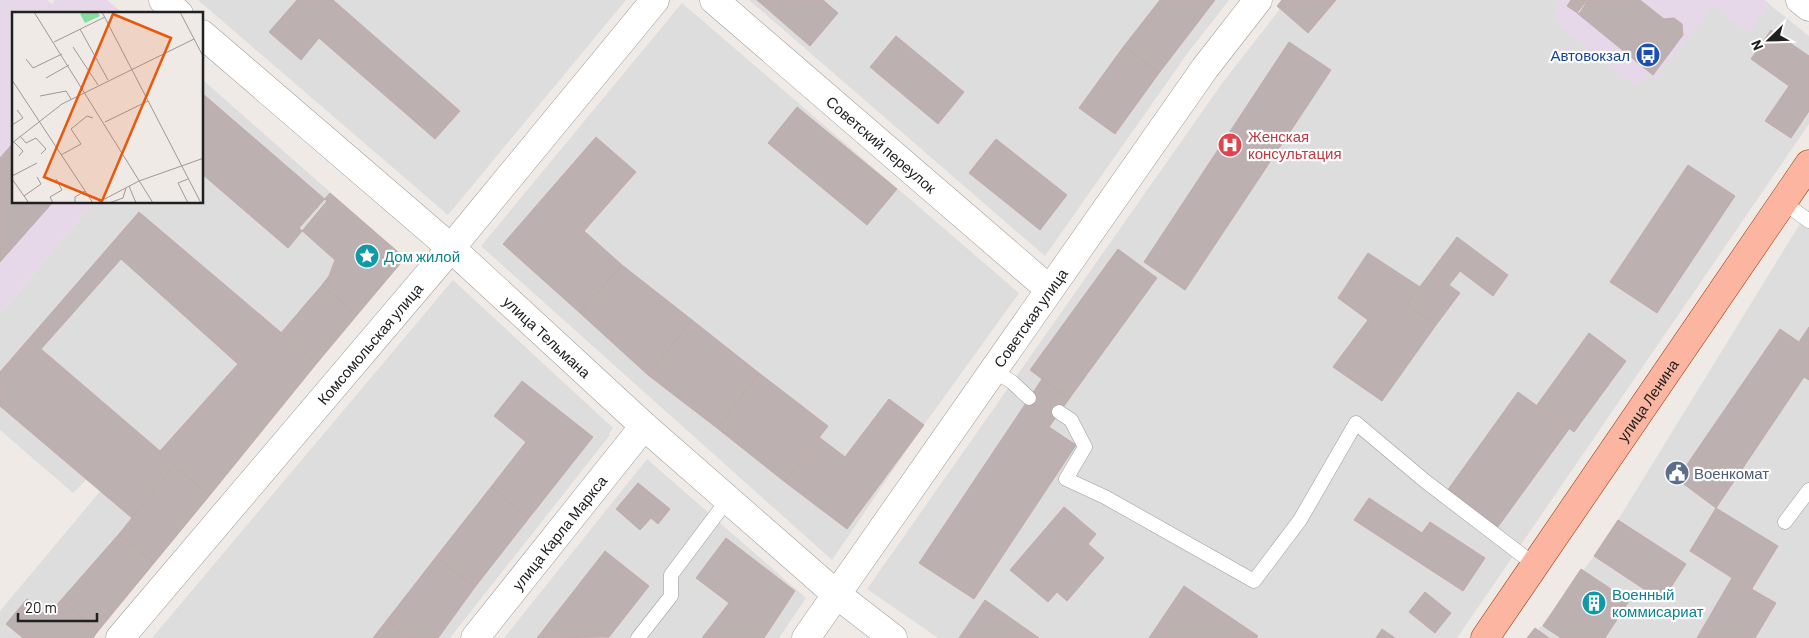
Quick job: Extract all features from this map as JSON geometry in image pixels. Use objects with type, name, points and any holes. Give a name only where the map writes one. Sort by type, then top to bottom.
[{"type":"main road","name":"улица Ленина","points":[[1485,638],[1809,164]]},
{"type":"street","points":[[163,0],[177,12]]},
{"type":"street","name":"Комсомольская улица","points":[[120,638],[450,248],[655,0]]},
{"type":"street","name":"Советский переулок","points":[[714,0],[1050,289]]},
{"type":"street","name":"Советская улица","points":[[806,638],[1205,68],[1258,0]]},
{"type":"street","points":[[1800,0],[1809,7]]},
{"type":"street","name":"улица Тельмана","points":[[204,36],[450,248],[644,426],[836,594],[893,638]]},
{"type":"street","name":"улица Карла Маркса","points":[[474,638],[644,426]]},
{"type":"lane","points":[[1783,202],[1809,221]]},
{"type":"lane","points":[[993,370],[1012,382],[1029,398]]},
{"type":"lane","points":[[1059,412],[1071,420],[1084,447],[1066,478],[1105,497],[1254,582],[1300,520],[1356,423],[1425,481],[1535,565]]},
{"type":"lane","points":[[1785,522],[1809,490]]},
{"type":"lane","points":[[638,638],[671,596],[671,575],[728,499]]},
{"type":"shaded area","points":[[0,0],[47,0],[52,4],[55,0],[107,0],[122,12],[12,12],[12,204],[92,204],[0,314]]},
{"type":"shaded area","points":[[198,0],[626,0],[448,215]]},
{"type":"shaded area","points":[[749,0],[1229,0],[1187,54],[1045,256]]},
{"type":"shaded area","points":[[1287,0],[1764,0],[1809,36],[1809,124],[1457,638],[938,638],[867,589],[1223,82]]},
{"type":"shaded area","points":[[1560,0],[1764,0],[1769,3],[1749,32],[1713,6],[1656,78],[1650,73],[1643,82],[1632,84],[1560,25],[1556,15]]},
{"type":"shaded area","points":[[682,3],[1019,293],[924,425],[832,560],[481,246]]},
{"type":"shaded area","points":[[204,81],[405,258],[93,638],[0,638],[0,611],[102,489],[88,478],[73,493],[0,430],[0,314],[92,204],[204,204]]},
{"type":"shaded area","points":[[1809,209],[1809,638],[1532,638],[1594,556],[1618,520]]},
{"type":"shaded area","points":[[453,280],[613,428],[610,435],[450,638],[152,638]]},
{"type":"shaded area","points":[[647,459],[806,598],[779,638],[504,638]]},
{"type":"building","points":[[297,0],[333,0],[460,111],[435,139],[319,38],[301,60],[269,32]]},
{"type":"building","points":[[757,0],[823,0],[838,13],[810,46]]},
{"type":"building","points":[[1160,0],[1215,0],[1159,73],[1124,46]]},
{"type":"building","points":[[1282,0],[1336,0],[1308,33],[1277,6]]},
{"type":"building","points":[[1571,0],[1588,0],[1579,14],[1567,6]]},
{"type":"building","name":"Автовокзал","points":[[1587,0],[1640,0],[1664,19],[1674,18],[1682,24],[1683,35],[1653,75],[1577,13]]},
{"type":"building","points":[[1771,30],[1809,56],[1809,111],[1791,138],[1765,121],[1789,86],[1751,59]]},
{"type":"building","points":[[896,36],[964,92],[938,124],[870,67]]},
{"type":"building","points":[[1289,42],[1331,70],[1185,290],[1144,262]]},
{"type":"building","points":[[1124,46],[1159,73],[1115,134],[1079,108]]},
{"type":"building","points":[[204,95],[327,201],[288,248],[204,176]]},
{"type":"building","points":[[797,107],[897,189],[867,225],[768,143]]},
{"type":"building","points":[[596,137],[636,172],[584,231],[622,265],[580,313],[503,244]]},
{"type":"building","points":[[996,139],[1067,195],[1040,230],[969,173]]},
{"type":"building","points":[[12,144],[12,204],[51,204],[0,262],[0,158]]},
{"type":"building","points":[[1688,165],[1735,196],[1657,313],[1610,282]]},
{"type":"building","points":[[330,193],[405,258],[357,315],[322,285],[329,276],[335,260],[299,228]]},
{"type":"building","points":[[139,212],[317,363],[210,495],[174,466],[132,518],[0,406],[0,372]],"holes":[[[121,259],[238,364],[160,451],[41,349]]]},
{"type":"building","points":[[1457,237],[1508,275],[1493,296],[1460,271],[1449,285],[1460,293],[1436,325],[1407,304]]},
{"type":"building","points":[[1118,249],[1157,278],[1069,399],[1030,370]]},
{"type":"building","points":[[1368,253],[1420,287],[1407,304],[1436,325],[1382,401],[1333,367],[1368,320],[1338,298]]},
{"type":"building","points":[[622,265],[692,320],[648,375],[580,313]]},
{"type":"building","points":[[322,285],[357,315],[317,363],[281,333]]},
{"type":"building","points":[[692,320],[759,373],[717,428],[648,375]]},
{"type":"building","points":[[1809,327],[1809,380],[1804,377],[1716,508],[1677,479],[1780,329],[1799,342]]},
{"type":"building","points":[[1589,333],[1626,361],[1574,432],[1537,405]]},
{"type":"building","points":[[759,373],[828,426],[785,482],[717,428]]},
{"type":"building","points":[[1042,379],[1069,399],[1049,427],[1076,445],[974,599],[919,563]]},
{"type":"building","points":[[522,381],[593,437],[529,518],[491,487],[526,442],[494,416]]},
{"type":"building","points":[[1518,392],[1569,429],[1497,528],[1447,491]]},
{"type":"building","points":[[889,399],[924,425],[847,529],[785,482],[819,437],[845,457]]},
{"type":"building","points":[[174,466],[210,495],[154,563],[119,534]]},
{"type":"building","points":[[638,483],[670,509],[658,524],[651,518],[640,530],[616,509]]},
{"type":"building","points":[[491,487],[529,518],[475,587],[436,557]]},
{"type":"building","points":[[1369,498],[1422,533],[1430,522],[1485,558],[1463,591],[1354,520]]},
{"type":"building","points":[[1064,507],[1096,534],[1088,544],[1104,558],[1067,601],[1057,592],[1048,602],[1010,570]]},
{"type":"building","points":[[1716,508],[1778,546],[1751,590],[1690,551]]},
{"type":"building","points":[[1618,520],[1686,564],[1662,601],[1594,556]]},
{"type":"building","points":[[119,534],[154,563],[98,631],[61,600]]},
{"type":"building","points":[[726,538],[795,591],[764,638],[702,638],[729,603],[696,578]]},
{"type":"building","points":[[605,551],[649,586],[609,637],[537,638]]},
{"type":"building","points":[[436,557],[475,587],[438,638],[410,638],[387,620]]},
{"type":"building","name":"Военный коммисариат","points":[[1581,569],[1629,601],[1605,638],[1561,638],[1543,626]]},
{"type":"building","points":[[1732,578],[1776,603],[1755,638],[1697,638]]},
{"type":"building","points":[[1184,586],[1258,636],[1256,638],[1149,638]]},
{"type":"building","points":[[1425,592],[1451,613],[1435,633],[1409,612]]},
{"type":"building","points":[[27,599],[47,616],[61,600],[98,631],[93,638],[23,638],[6,624]]},
{"type":"building","points":[[985,600],[1039,638],[959,638]]},
{"type":"building","points":[[387,620],[410,638],[373,638]]},
{"type":"building","points":[[1535,628],[1549,638],[1527,638]]},
{"type":"building","points":[[1382,629],[1395,638],[1376,638]]},
{"type":"place","name":"Автовокзал","points":[[1648,55]]},
{"type":"place","name":"Женская консультация","points":[[1230,145]]},
{"type":"place","name":"Дом жилой","points":[[367,256]]},
{"type":"place","name":"Военкомат","points":[[1677,473]]},
{"type":"place","name":"Военный коммисариат","points":[[1594,603]]}]
